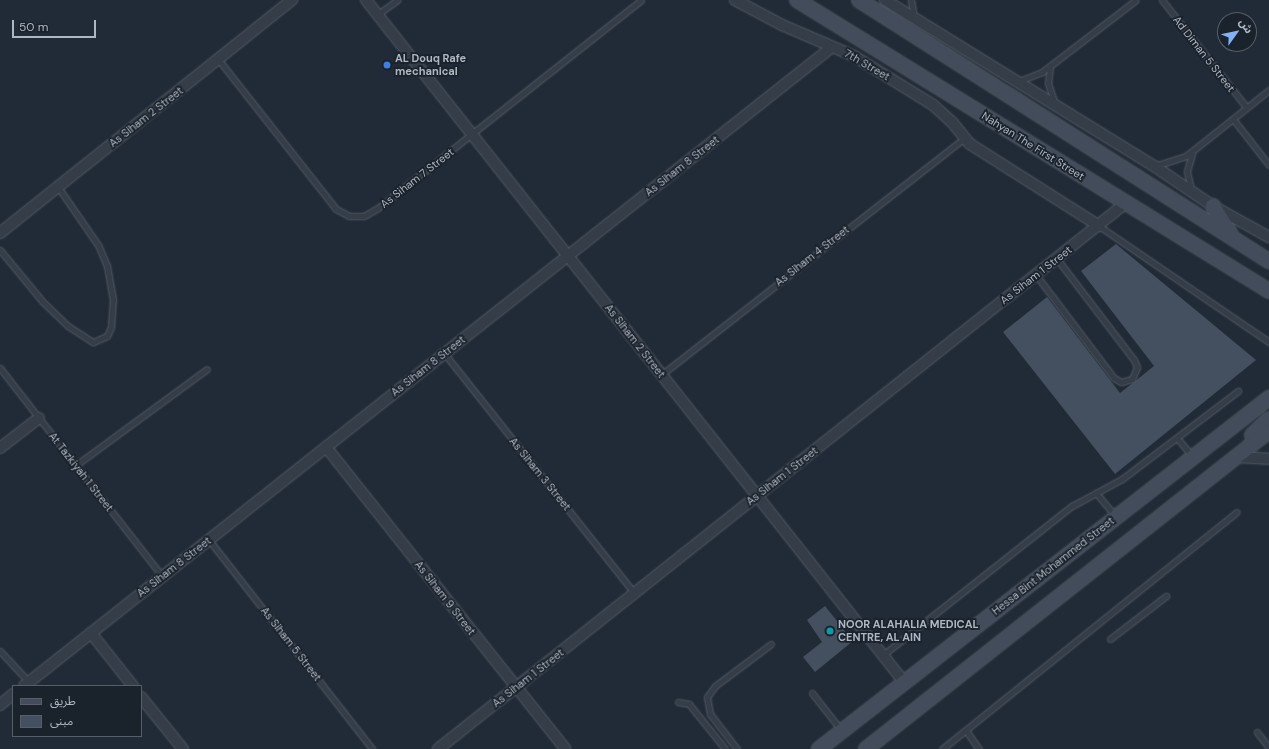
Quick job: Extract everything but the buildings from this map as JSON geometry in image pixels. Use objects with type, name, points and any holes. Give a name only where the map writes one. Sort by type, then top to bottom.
[{"type":"main road","name":"Nahyan The First Street","points":[[797,0],[1269,291]]},
{"type":"main road","points":[[859,0],[1269,261]]},
{"type":"main road","points":[[1213,206],[1233,238]]},
{"type":"main road","points":[[1251,412],[1269,390]]},
{"type":"main road","name":"Hessa Bint Mohammed Street","points":[[819,749],[1269,398]]},
{"type":"main road","points":[[1234,457],[1269,419]]},
{"type":"main road","points":[[866,749],[1234,457],[1269,431]]},
{"type":"street","name":"As Siham 2 Street","points":[[0,233],[292,0]]},
{"type":"street","name":"As Siham 2 Street","points":[[366,0],[904,682]]},
{"type":"street","name":"7th Street","points":[[735,0],[782,25],[854,56],[933,105],[952,122],[964,138],[976,148],[1099,226]]},
{"type":"street","points":[[885,0],[1154,166],[1213,206],[1269,237]]},
{"type":"street","name":"As Siham 8 Street","points":[[26,684],[832,47]]},
{"type":"street","name":"As Siham 1 Street","points":[[438,749],[636,594],[1126,203]]},
{"type":"street","points":[[0,448],[39,418]]},
{"type":"street","name":"As Siham 9 Street","points":[[326,447],[565,749]]},
{"type":"street","points":[[1234,457],[1269,459]]},
{"type":"street","points":[[90,633],[132,685]]},
{"type":"street","points":[[0,705],[12,695]]},
{"type":"street","points":[[142,697],[183,749]]},
{"type":"lane","points":[[378,14],[397,0]]},
{"type":"lane","name":"As Siham 7 Street","points":[[218,59],[331,204],[349,216],[371,213],[641,0]]},
{"type":"lane","points":[[911,0],[914,18]]},
{"type":"lane","points":[[1016,81],[1034,77],[1050,67],[1136,0]]},
{"type":"lane","name":"Ad Diman 5 Street","points":[[1162,0],[1247,108]]},
{"type":"lane","points":[[1050,67],[1048,83],[1056,106]]},
{"type":"lane","points":[[1154,166],[1178,160],[1192,151],[1269,90]]},
{"type":"lane","points":[[1233,119],[1269,165]]},
{"type":"lane","name":"As Siham 4 Street","points":[[661,375],[964,138]]},
{"type":"lane","points":[[1192,151],[1187,172],[1192,192]]},
{"type":"lane","points":[[0,250],[42,301],[68,326],[93,342],[108,336],[111,327],[113,300],[107,266],[98,245],[58,187]]},
{"type":"lane","points":[[1099,226],[1269,342]]},
{"type":"lane","points":[[1036,275],[1114,378],[1125,382],[1132,379],[1137,367],[1134,360],[1057,259]]},
{"type":"lane","name":"As Siham 3 Street","points":[[444,353],[636,594]]},
{"type":"lane","name":"At Tazkiyah 1 Street","points":[[0,368],[162,576]]},
{"type":"lane","points":[[76,465],[207,369]]},
{"type":"lane","points":[[883,655],[1072,506],[1122,479],[1238,391]]},
{"type":"lane","points":[[1177,438],[1193,457]]},
{"type":"lane","points":[[1096,493],[1116,517]]},
{"type":"lane","points":[[942,749],[967,732],[1098,622],[1237,512]]},
{"type":"lane","name":"As Siham 5 Street","points":[[209,540],[372,749]]},
{"type":"lane","points":[[1110,639],[1166,596]]},
{"type":"lane","points":[[737,749],[710,714],[707,697],[715,686],[771,644]]},
{"type":"lane","points":[[0,651],[26,684]]},
{"type":"lane","points":[[812,693],[842,731]]},
{"type":"lane","points":[[678,702],[689,704],[725,749]]},
{"type":"lane","points":[[967,732],[979,749]]},
{"type":"lane","points":[[1257,732],[1269,748]]},
{"type":"place","name":"AL Douq Rafe mechanical","points":[[387,65]]},
{"type":"place","name":"NOOR ALAHALIA MEDICAL CENTRE, AL AIN","points":[[830,631]]}]
